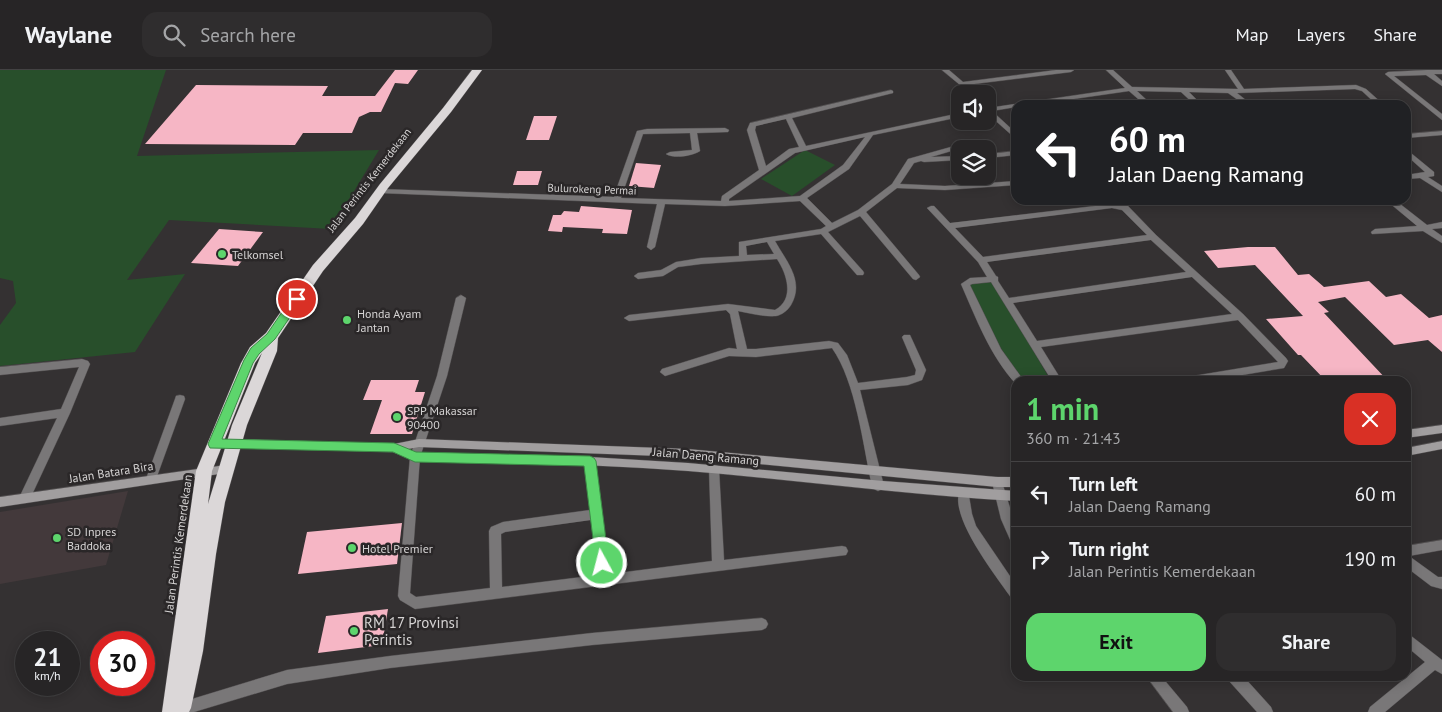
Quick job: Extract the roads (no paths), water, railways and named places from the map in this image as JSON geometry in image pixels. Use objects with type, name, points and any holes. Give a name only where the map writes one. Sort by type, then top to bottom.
[{"type":"highway","name":"Jalan Perintis Kemerdekaan","points":[[176,711],[204,471],[248,362],[255,351],[271,337],[318,268],[359,221],[382,189],[447,110],[477,70]]},
{"type":"highway","name":"Jalan Perintis Kemerdekaan","points":[[176,711],[187,684],[207,552],[226,469],[233,443],[270,351],[271,337]]},
{"type":"main road","points":[[1411,433],[1442,429]]},
{"type":"main road","name":"Jalan Daeng Ramang","points":[[214,444],[394,448],[419,443],[540,446],[686,454],[1011,482]]},
{"type":"main road","points":[[537,460],[540,446]]},
{"type":"main road","points":[[1411,451],[1442,446]]},
{"type":"main road","name":"Jalan Daeng Ramang","points":[[394,448],[415,457],[590,461],[714,469],[878,486],[1011,496]]},
{"type":"main road","name":"Jalan Batara Bira","points":[[0,502],[226,469]]},
{"type":"street","points":[[946,70],[962,84],[1071,70]]},
{"type":"street","points":[[1109,70],[1144,100]]},
{"type":"street","points":[[1228,70],[1242,90]]},
{"type":"street","points":[[1386,72],[1442,72]]},
{"type":"street","points":[[1386,72],[1442,118]]},
{"type":"street","points":[[1427,72],[1442,84]]},
{"type":"street","points":[[1051,100],[1132,89],[1230,91],[1356,87],[1364,90],[1376,100]]},
{"type":"street","points":[[1183,90],[1194,100]]},
{"type":"street","points":[[1230,91],[1242,100]]},
{"type":"street","points":[[763,170],[752,128],[756,123],[891,92]]},
{"type":"street","points":[[1071,97],[1074,100]]},
{"type":"street","points":[[996,109],[1011,106]]},
{"type":"street","points":[[788,116],[803,147]]},
{"type":"street","points":[[566,197],[618,196],[627,199],[727,201],[763,170],[786,154],[803,147],[951,117]]},
{"type":"street","points":[[996,118],[1011,132]]},
{"type":"street","points":[[618,196],[640,133],[647,131],[725,130]]},
{"type":"street","points":[[670,154],[696,151],[693,131]]},
{"type":"street","points":[[860,273],[802,198],[846,167],[871,133]]},
{"type":"street","points":[[1411,136],[1442,133]]},
{"type":"street","points":[[743,258],[742,244],[827,229],[861,212],[895,186],[910,161],[951,149]]},
{"type":"street","points":[[996,155],[1011,154]]},
{"type":"street","points":[[1411,156],[1431,174]]},
{"type":"street","points":[[910,161],[951,159]]},
{"type":"street","points":[[1411,176],[1442,172]]},
{"type":"street","points":[[1421,175],[1442,190]]},
{"type":"street","points":[[895,186],[962,187],[1011,183]]},
{"type":"street","name":"Bulurokeng Permai","points":[[382,189],[661,202],[802,198]]},
{"type":"street","points":[[651,247],[661,202]]},
{"type":"street","points":[[1396,205],[1442,240]]},
{"type":"street","points":[[948,226],[1118,206],[1128,211],[1153,237],[1240,316],[1279,355],[1283,363],[1281,365],[1216,376]]},
{"type":"street","points":[[931,208],[981,260],[1053,376]]},
{"type":"street","points":[[861,212],[916,277]]},
{"type":"street","points":[[1375,232],[1442,225]]},
{"type":"street","points":[[981,260],[1153,237]]},
{"type":"street","points":[[629,318],[719,306],[776,313],[782,311],[789,302],[792,287],[787,267],[770,239]]},
{"type":"street","points":[[638,276],[666,272],[674,266],[690,262],[780,256]]},
{"type":"street","points":[[1008,301],[1194,274]]},
{"type":"street","points":[[995,280],[970,281],[966,284],[994,344],[1014,376]]},
{"type":"street","points":[[461,298],[442,376],[415,457],[404,596],[415,603],[842,551]]},
{"type":"street","points":[[728,307],[734,313],[743,352]]},
{"type":"street","points":[[1034,345],[1240,316]]},
{"type":"street","points":[[854,387],[908,381],[919,377],[921,370],[907,337]]},
{"type":"street","points":[[665,372],[729,352],[756,354],[829,344],[835,345],[846,362],[854,387],[878,486]]},
{"type":"street","points":[[0,372],[84,363],[85,367],[26,498]]},
{"type":"street","points":[[151,479],[180,399]]},
{"type":"street","points":[[0,422],[65,413]]},
{"type":"street","points":[[590,461],[604,580]]},
{"type":"street","points":[[714,469],[718,566]]},
{"type":"street","points":[[997,482],[1011,528]]},
{"type":"street","points":[[964,493],[966,514],[971,528],[1011,588]]},
{"type":"street","points":[[496,594],[494,536],[498,528],[596,514]]},
{"type":"street","points":[[1411,550],[1442,545]]},
{"type":"street","points":[[1411,564],[1435,582],[1442,582]]},
{"type":"street","points":[[176,711],[286,677],[592,639],[762,624]]},
{"type":"street","points":[[1375,712],[1438,665],[1411,642]]},
{"type":"street","points":[[1156,681],[1182,712]]},
{"type":"street","points":[[1238,681],[1266,712]]},
{"type":"place","name":"Telkomsel","points":[[222,254]]},
{"type":"place","name":"Honda Ayam Jantan","points":[[347,320]]},
{"type":"place","name":"SPP Makassar 90400","points":[[397,417]]},
{"type":"place","name":"SD Inpres Baddoka","points":[[57,538]]},
{"type":"place","name":"Hotel Premier","points":[[352,548]]},
{"type":"place","name":"RM 17 Provinsi Perintis","points":[[354,631]]}]
